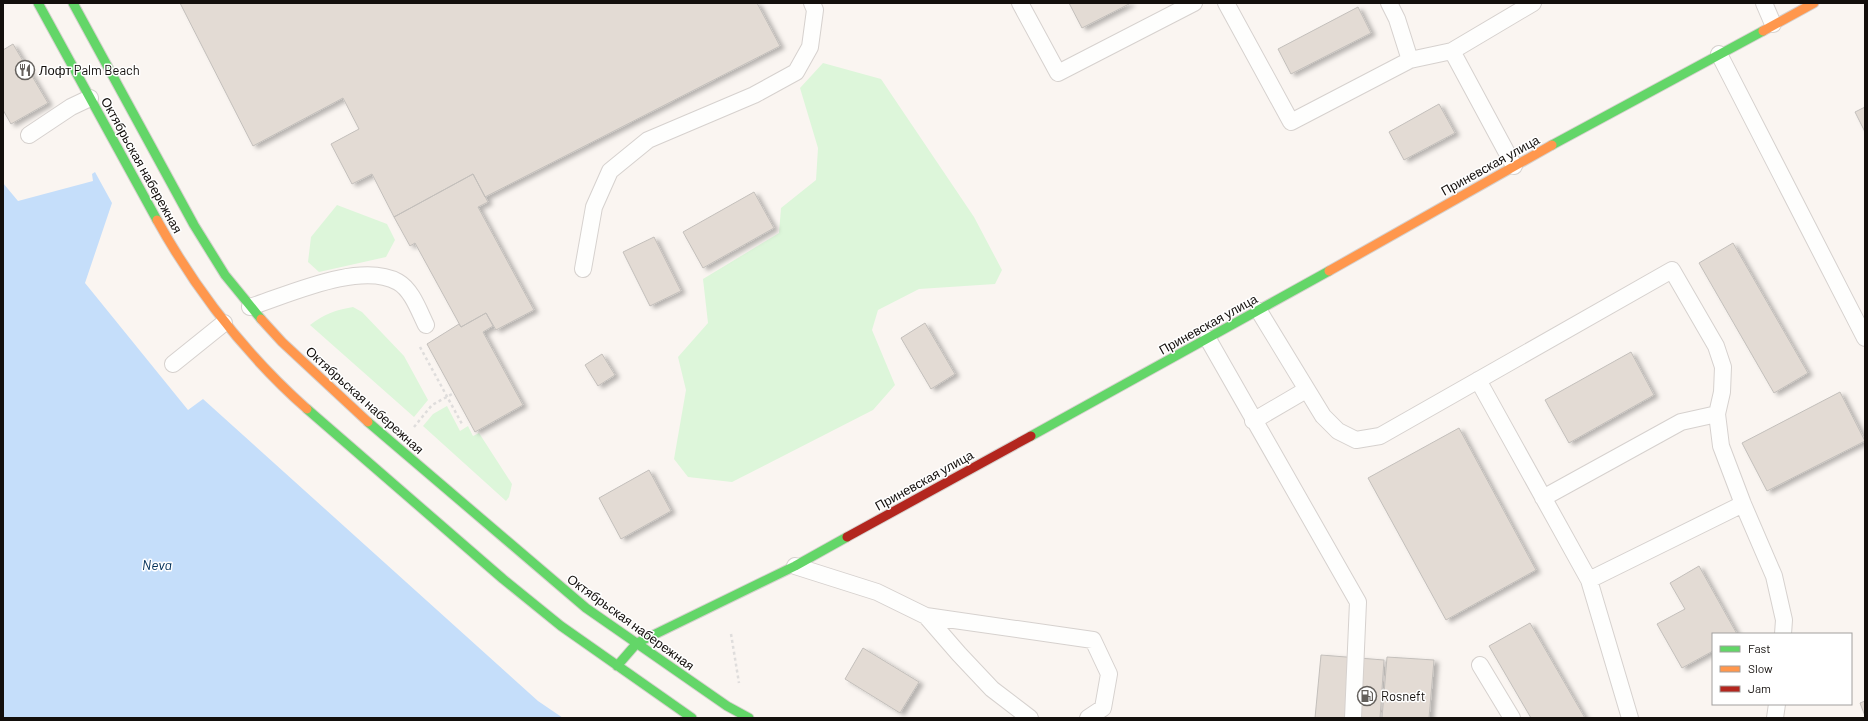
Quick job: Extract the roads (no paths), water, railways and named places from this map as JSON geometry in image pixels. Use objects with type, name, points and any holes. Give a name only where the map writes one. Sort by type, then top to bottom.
[{"type":"main road","name":"Октябрьская набережная","points":[[38,3],[169,241],[201,292],[235,337],[296,399],[503,580],[561,626],[692,718]]},
{"type":"main road","name":"Октябрьская набережная","points":[[73,3],[194,225],[225,275],[250,307],[282,342],[351,407],[586,608],[727,706],[749,718]]},
{"type":"main road","name":"Приневская улица","points":[[617,666],[637,643],[795,566],[1259,311],[1514,166],[1814,3]]},
{"type":"lane","points":[[583,268],[594,207],[610,171],[648,140],[754,95],[796,72],[810,47],[815,10],[812,3]]},
{"type":"lane","points":[[1020,3],[1058,73],[1194,3]]},
{"type":"lane","points":[[1226,3],[1291,122],[1410,60],[1452,51],[1533,3]]},
{"type":"lane","points":[[1389,3],[1397,19],[1410,60]]},
{"type":"lane","points":[[1764,3],[1773,24]]},
{"type":"lane","points":[[1452,51],[1514,166]]},
{"type":"lane","points":[[1719,54],[1865,338]]},
{"type":"lane","points":[[29,135],[71,107],[90,98]]},
{"type":"lane","points":[[1259,311],[1323,416],[1338,431],[1356,440],[1380,436],[1672,270],[1716,346],[1723,367],[1722,392],[1717,414],[1721,446],[1743,504],[1774,576],[1784,620],[1784,633]]},
{"type":"lane","points":[[250,307],[338,278],[371,274],[398,282],[408,291],[426,325]]},
{"type":"lane","points":[[173,364],[224,323]]},
{"type":"lane","points":[[1208,339],[1253,421],[1358,602],[1353,718]]},
{"type":"lane","points":[[1478,380],[1589,580],[1630,718]]},
{"type":"lane","points":[[1253,421],[1306,390]]},
{"type":"lane","points":[[1543,498],[1681,422],[1717,414]]},
{"type":"lane","points":[[1589,580],[1743,504]]},
{"type":"lane","points":[[795,566],[877,592],[926,616],[1093,640],[1109,674],[1103,708],[1088,718]]},
{"type":"lane","points":[[926,616],[992,689],[1030,718]]},
{"type":"lane","points":[[1480,665],[1512,718]]},
{"type":"lane","points":[[1775,718],[1777,705]]},
{"type":"water","name":"Neva","points":[[95,172],[112,203],[85,283],[188,410],[203,399],[538,701],[563,718],[3,718],[3,183],[18,201],[93,181],[92,174]]},
{"type":"place","name":"Лофт Palm Beach","points":[[25,70]]},
{"type":"place","name":"Rosneft","points":[[1367,696]]}]
